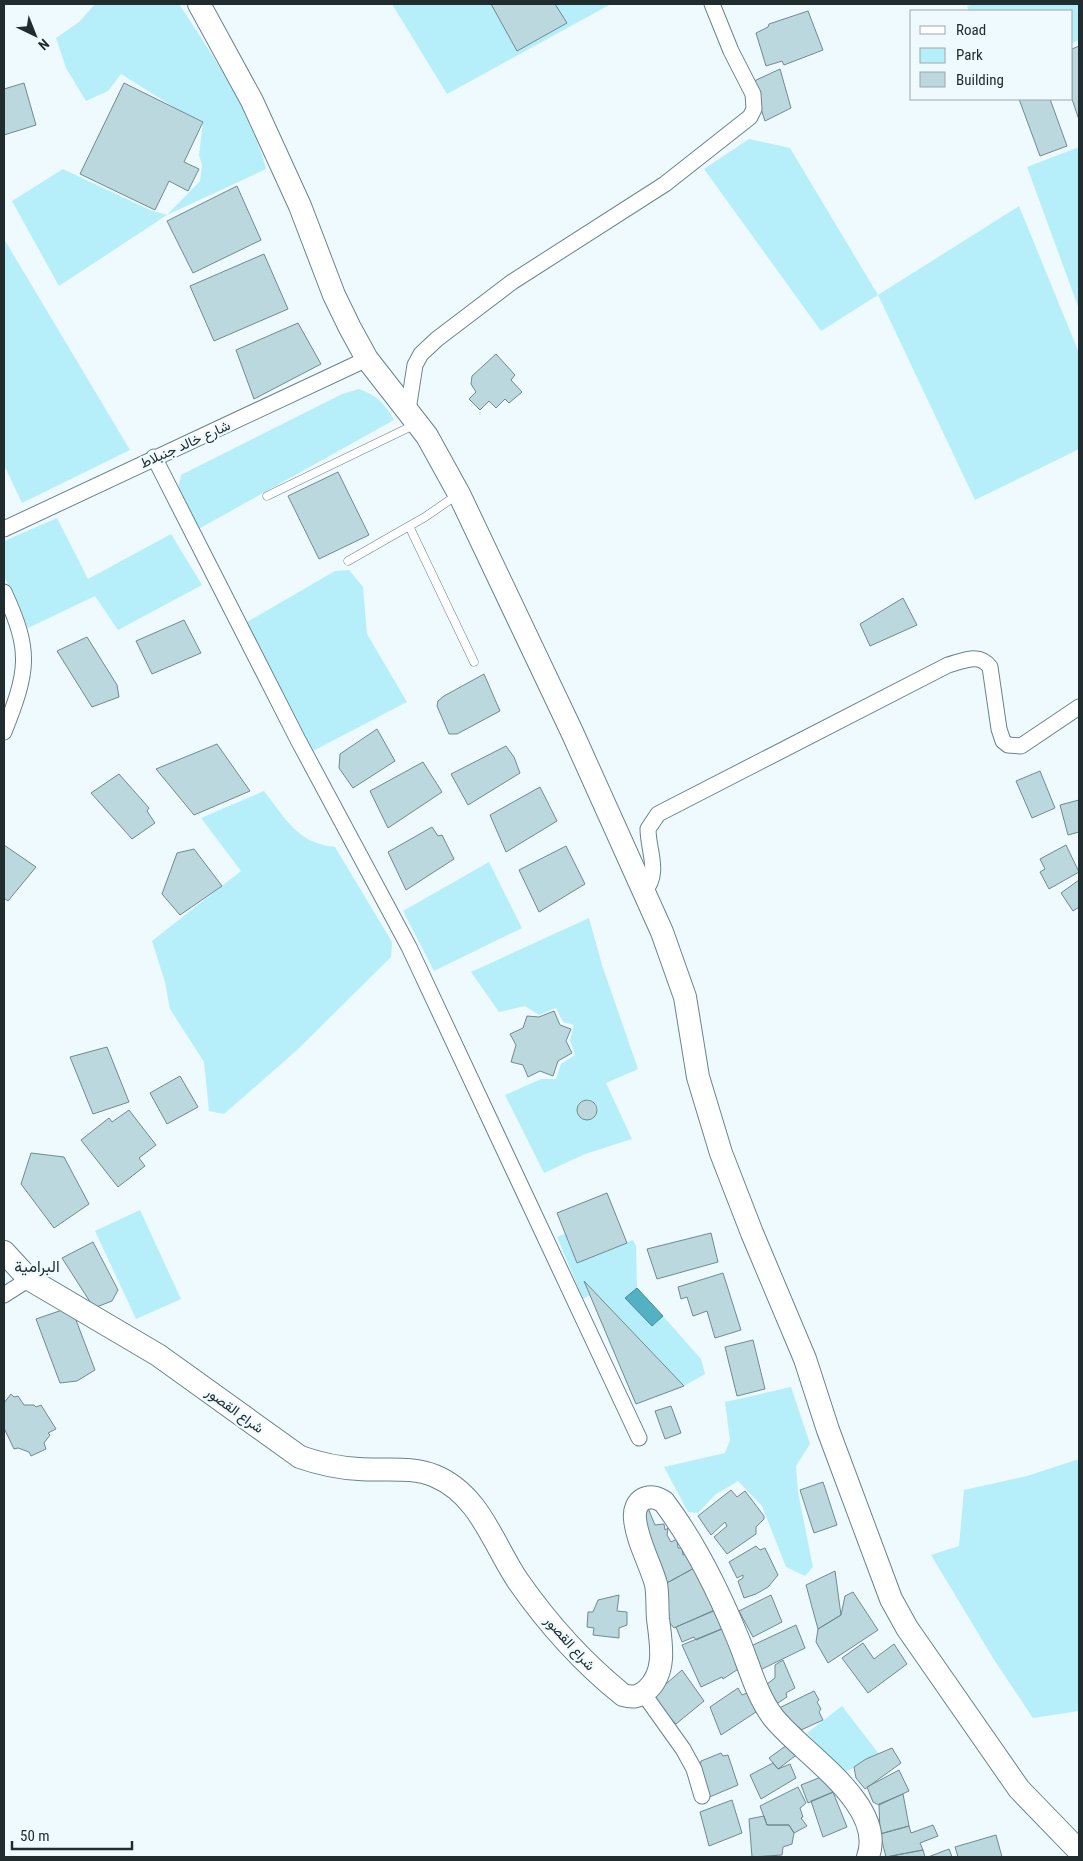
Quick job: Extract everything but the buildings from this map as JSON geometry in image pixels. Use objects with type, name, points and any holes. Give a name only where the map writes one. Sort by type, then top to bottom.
[{"type":"main road","points":[[199,4],[252,101],[300,206],[334,295],[367,359],[413,416],[459,494],[572,732],[644,892],[672,957],[685,996],[698,1077],[721,1153],[752,1233],[805,1359],[828,1430],[891,1599],[907,1628],[1019,1789],[1079,1851],[1070,1857]]},
{"type":"main road","name":"شراع القصور","points":[[4,1252],[29,1278],[158,1355],[300,1456],[337,1467],[424,1473],[449,1484],[483,1518],[517,1579],[581,1660],[623,1695],[637,1697],[643,1693]]},
{"type":"main road","points":[[643,1693],[659,1677],[661,1663],[656,1586],[635,1520],[635,1512],[640,1502],[651,1496],[664,1502],[700,1558],[736,1633],[766,1707],[782,1728],[847,1791],[863,1814],[872,1841],[868,1857]]},
{"type":"street","points":[[413,416],[415,365],[426,348],[512,282],[665,184],[750,116],[754,109],[753,94],[731,51],[712,4]]},
{"type":"street","name":"شارع خالد جنبلاط","points":[[4,529],[154,457],[367,359]]},
{"type":"street","points":[[154,457],[298,740],[409,947],[639,1438]]},
{"type":"street","points":[[4,592],[19,624],[24,650],[18,695],[4,732]]},
{"type":"street","points":[[644,892],[650,885],[654,871],[648,829],[658,814],[948,665],[977,658],[986,662],[990,667],[998,729],[1003,741],[1008,745],[1021,746],[1079,707]]},
{"type":"street","points":[[4,1294],[29,1278]]},
{"type":"street","points":[[643,1693],[683,1749],[694,1769],[702,1796]]},
{"type":"lane","points":[[267,496],[413,416]]},
{"type":"lane","points":[[348,561],[409,526],[459,494]]},
{"type":"lane","points":[[409,526],[474,662]]},
{"type":"green space","points":[[95,4],[179,4],[217,63],[240,104],[259,147],[266,169],[167,215],[200,181],[202,165],[199,155],[203,122],[180,111],[121,74],[108,91],[86,101],[66,68],[56,38],[79,22]]},
{"type":"green space","points":[[392,4],[611,4],[447,94]]},
{"type":"green space","points":[[975,4],[1079,4],[1079,40],[1073,43],[1073,10],[969,10],[967,6]]},
{"type":"green space","points":[[749,139],[790,148],[878,295],[821,331],[704,169]]},
{"type":"green space","points":[[1079,147],[1079,309],[1027,167]]},
{"type":"green space","points":[[63,169],[150,210],[167,215],[59,286],[12,201]]},
{"type":"green space","points":[[1019,206],[1079,353],[1079,449],[975,500],[878,295]]},
{"type":"green space","points":[[4,239],[130,450],[22,503],[4,465]]},
{"type":"green space","points":[[359,389],[371,394],[380,401],[394,420],[195,531],[177,492],[181,475],[342,394]]},
{"type":"green space","points":[[57,518],[88,579],[171,534],[202,585],[118,630],[95,596],[28,628],[4,576],[4,541]]},
{"type":"green space","points":[[349,570],[363,587],[367,634],[407,702],[311,752],[247,622],[335,571]]},
{"type":"green space","points":[[264,791],[286,820],[302,835],[322,845],[335,847],[392,942],[391,957],[296,1051],[224,1114],[209,1111],[204,1062],[170,1009],[165,982],[152,941],[241,871],[201,818]]},
{"type":"green space","points":[[489,862],[522,928],[434,971],[403,911]]},
{"type":"green space","points":[[589,918],[602,965],[638,1069],[606,1083],[632,1139],[585,1154],[544,1173],[505,1095],[541,1079],[556,1079],[561,1064],[575,1055],[570,1040],[574,1025],[563,1022],[556,1008],[539,1015],[525,1006],[499,1012],[471,972]],"holes":[[[589,1099],[595,1103],[598,1109],[595,1117],[588,1120],[580,1117],[577,1110],[579,1102]]]},
{"type":"green space","points":[[140,1210],[181,1299],[136,1319],[95,1231]]},
{"type":"green space","points":[[565,1234],[577,1263],[633,1240],[636,1246],[637,1288],[626,1298],[652,1326],[663,1316],[701,1359],[705,1374],[684,1386],[585,1282],[590,1295],[583,1299],[557,1237]]},
{"type":"green space","points":[[791,1387],[810,1444],[796,1466],[798,1492],[813,1567],[805,1576],[786,1567],[762,1506],[738,1481],[715,1495],[698,1513],[688,1512],[664,1467],[725,1453],[730,1440],[725,1402]]},
{"type":"green space","points":[[1079,1459],[1079,1711],[1033,1718],[993,1658],[931,1555],[959,1546],[964,1490],[1027,1476]]},
{"type":"green space","points":[[842,1706],[879,1754],[843,1773],[807,1733]]},
{"type":"shaded area","points":[[637,1288],[663,1316],[652,1326],[625,1298]]},
{"type":"district","name":"البرامية","points":[[37,1266]]}]
